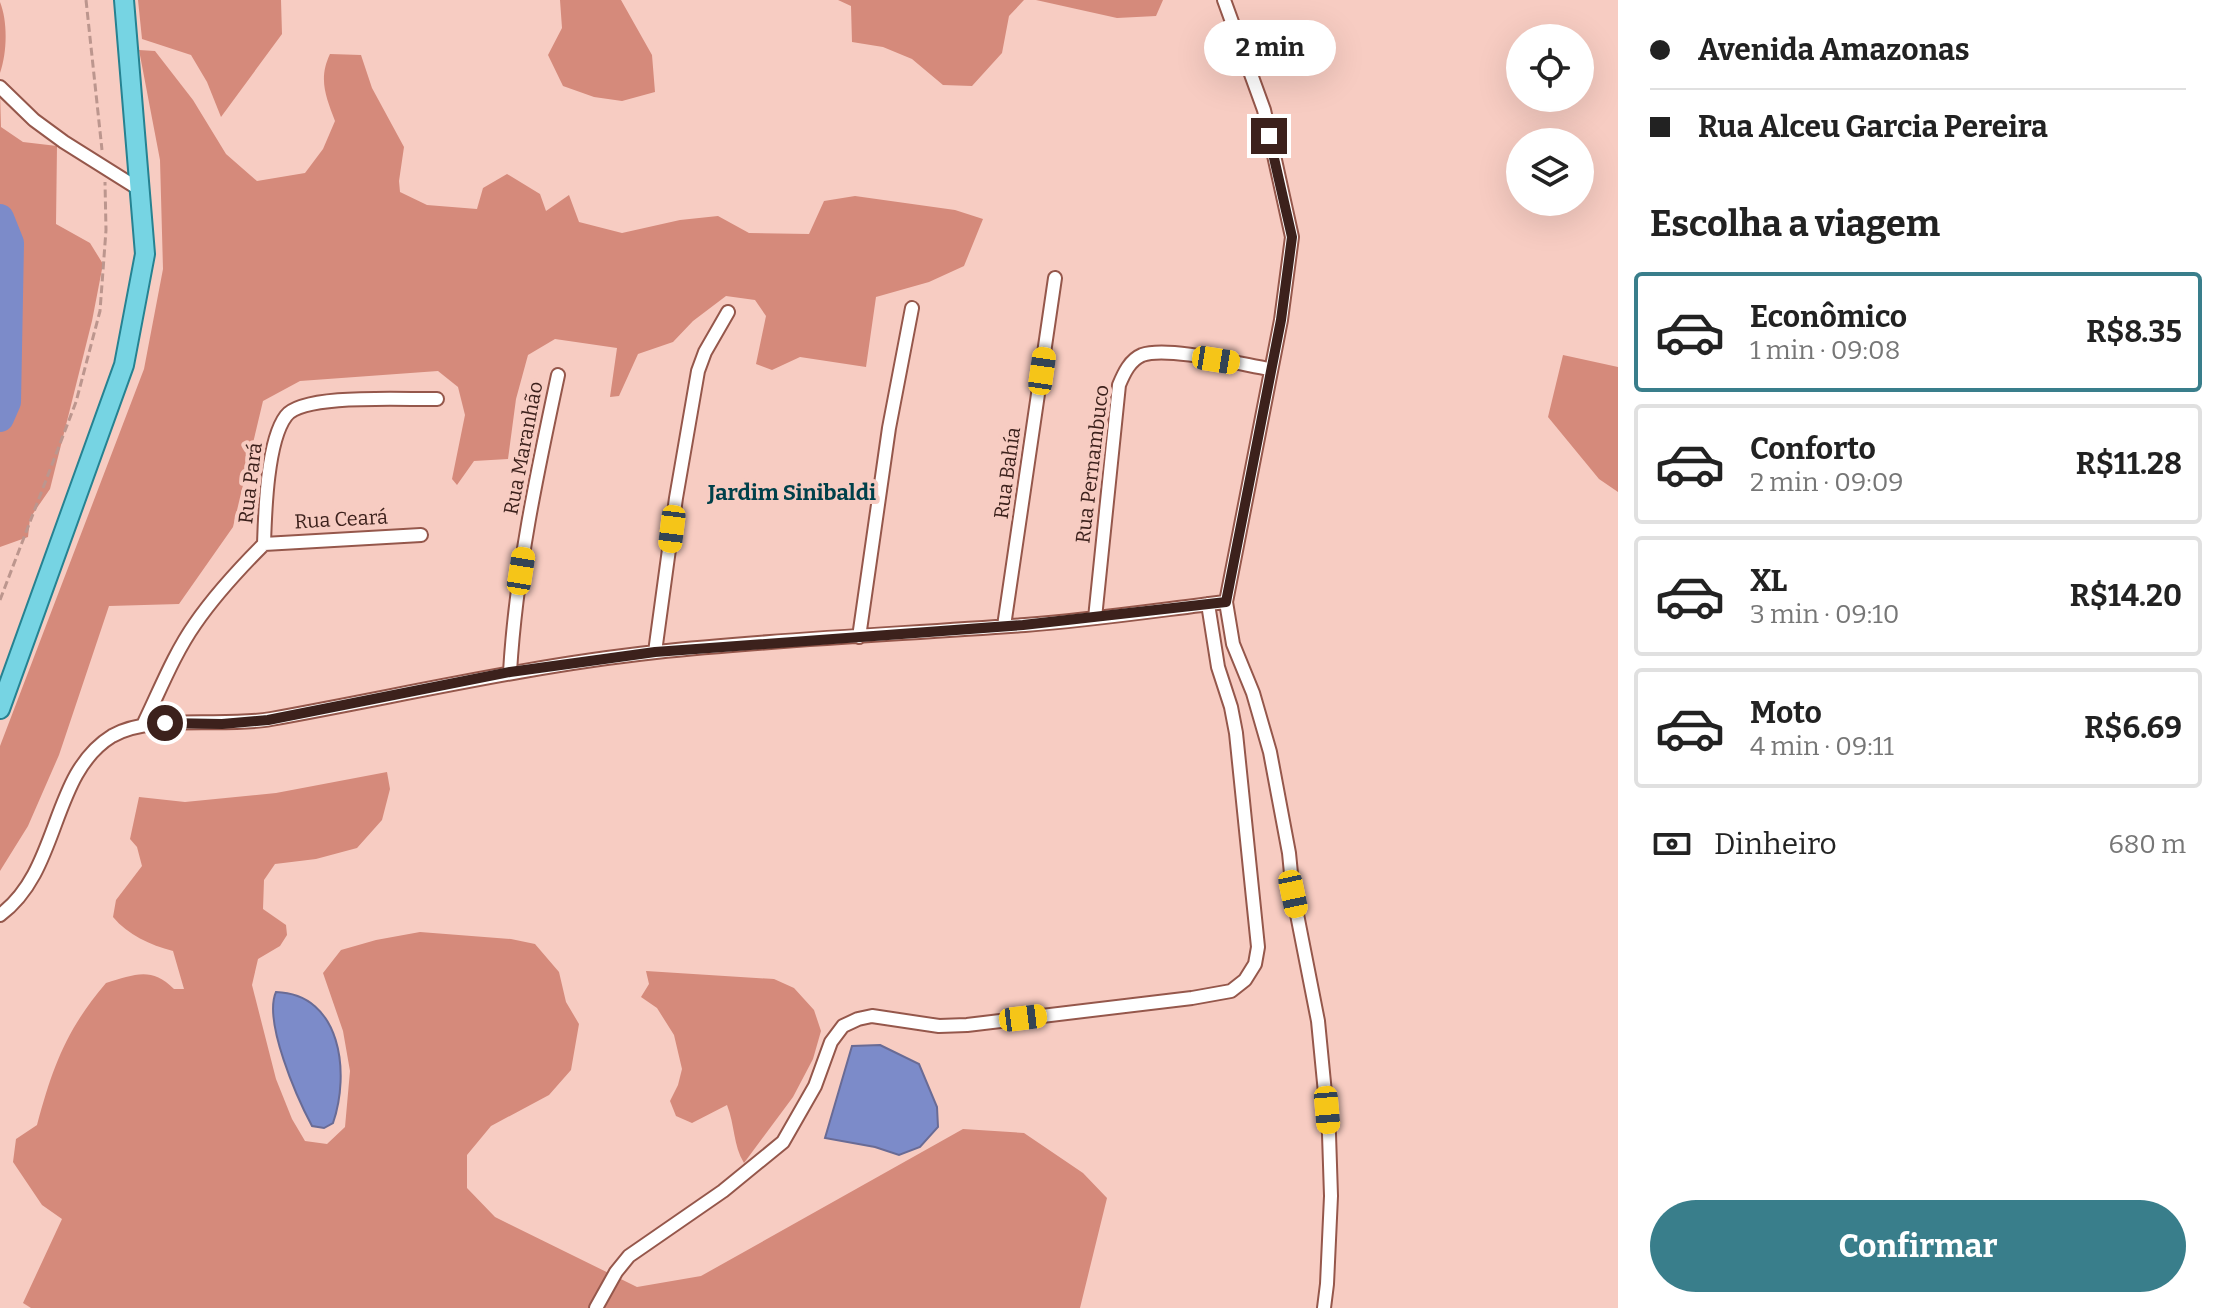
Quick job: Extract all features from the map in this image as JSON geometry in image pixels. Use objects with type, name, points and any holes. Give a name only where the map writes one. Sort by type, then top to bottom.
[{"type":"main road","points":[[0,709],[124,365],[136,313],[145,254],[124,0]]},
{"type":"street","points":[[1224,0],[1264,110],[1292,237],[1281,320],[1226,602],[1233,644],[1253,693],[1270,752],[1318,1021],[1330,1165],[1324,1308]]},
{"type":"street","points":[[0,87],[34,120],[76,151],[142,191]]},
{"type":"street","name":"Rua Bahía","points":[[1004,626],[1055,278]]},
{"type":"street","points":[[859,637],[889,428],[912,308]]},
{"type":"street","points":[[655,652],[676,498],[698,371],[728,312]]},
{"type":"street","name":"Rua Pernambuco","points":[[1095,618],[1119,385],[1124,373],[1140,356],[1163,352],[1269,369]]},
{"type":"street","name":"Rua Maranhão","points":[[510,672],[513,624],[530,514],[558,375]]},
{"type":"street","name":"Rua Pará","points":[[144,723],[194,625],[231,578],[264,544],[266,495],[276,436],[286,415],[300,405],[324,401],[437,399]]},
{"type":"street","name":"Rua Ceará","points":[[264,544],[421,535]]},
{"type":"street","points":[[0,915],[17,901],[32,881],[76,774],[92,749],[144,723],[222,724],[268,720],[510,672],[655,652],[1004,626],[1226,602]]},
{"type":"street","points":[[596,1308],[616,1272],[629,1256],[723,1191],[783,1142],[815,1086],[831,1042],[843,1026],[872,1016],[939,1026],[982,1023],[1192,998],[1231,991],[1245,980],[1255,964],[1258,947],[1247,859],[1242,781],[1231,707],[1218,667],[1208,604]]},
{"type":"path","points":[[0,600],[76,402],[100,311],[106,230],[103,166],[86,0]]},
{"type":"shaded area","points":[[138,0],[281,0],[282,34],[221,117],[207,82],[191,55],[142,39]]},
{"type":"shaded area","points":[[560,0],[621,0],[652,55],[655,92],[622,101],[594,97],[563,86],[548,55],[562,28]]},
{"type":"shaded area","points":[[838,0],[1024,0],[1009,16],[1002,53],[972,86],[943,85],[912,59],[883,47],[852,42],[851,6]]},
{"type":"shaded area","points":[[1036,0],[1163,0],[1156,16],[1117,18]]},
{"type":"shaded area","points":[[0,2],[6,38],[0,73]]},
{"type":"shaded area","points":[[139,50],[155,51],[193,100],[226,154],[257,181],[305,173],[323,149],[335,121],[324,80],[330,54],[361,55],[372,88],[404,147],[400,192],[427,205],[477,209],[483,188],[507,174],[540,194],[546,211],[569,195],[579,222],[622,233],[680,220],[718,216],[749,233],[809,234],[824,201],[855,196],[955,210],[983,219],[964,266],[929,282],[876,297],[866,367],[800,357],[772,370],[756,364],[766,316],[755,300],[726,296],[693,321],[673,342],[638,354],[619,396],[610,397],[617,348],[555,339],[528,355],[516,399],[508,459],[474,461],[457,485],[452,479],[465,415],[458,387],[438,371],[300,381],[263,401],[233,527],[179,604],[109,606],[59,755],[28,826],[0,871],[0,746],[144,369],[163,269],[160,160]]},
{"type":"shaded area","points":[[0,91],[1,127],[23,142],[57,146],[56,224],[90,243],[103,264],[50,489],[30,518],[28,537],[0,547]]},
{"type":"shaded area","points":[[1563,355],[1618,367],[1618,492],[1599,479],[1548,417]]},
{"type":"shaded area","points":[[387,772],[390,789],[382,820],[357,848],[316,859],[275,864],[264,880],[263,909],[286,925],[287,935],[280,946],[258,959],[252,985],[276,1079],[292,1119],[305,1141],[327,1144],[345,1127],[350,1071],[343,1031],[323,973],[341,950],[420,932],[511,939],[535,944],[559,972],[566,1002],[579,1024],[571,1070],[549,1095],[491,1126],[467,1155],[467,1188],[495,1217],[637,1287],[701,1276],[963,1129],[1024,1133],[1083,1173],[1107,1198],[1080,1308],[31,1308],[23,1303],[62,1219],[42,1205],[13,1162],[16,1139],[37,1125],[62,1050],[106,983],[142,974],[158,977],[174,989],[184,989],[173,951],[140,938],[113,917],[116,900],[142,866],[137,847],[130,839],[139,797],[185,802],[276,793]]},
{"type":"shaded area","points":[[646,971],[774,979],[794,988],[814,1010],[821,1031],[813,1059],[793,1097],[744,1163],[727,1105],[692,1123],[676,1116],[670,1101],[682,1069],[674,1035],[657,1008],[641,997],[649,984]]},
{"type":"water","points":[[276,992],[298,996],[315,1006],[328,1021],[336,1040],[341,1082],[333,1123],[324,1128],[312,1126],[284,1059],[274,1021]]},
{"type":"water","points":[[880,1045],[919,1064],[937,1107],[938,1127],[920,1147],[899,1155],[875,1147],[825,1138],[852,1046]]},
{"type":"waterway","points":[[0,218],[10,243],[7,402],[0,418]]},
{"type":"district","name":"Jardim Sinibaldi","points":[[792,492]]},
{"type":"route","points":[[165,723],[222,724],[268,720],[510,672],[655,652],[1023,625],[1226,602],[1281,320],[1292,237],[1269,136]]}]
